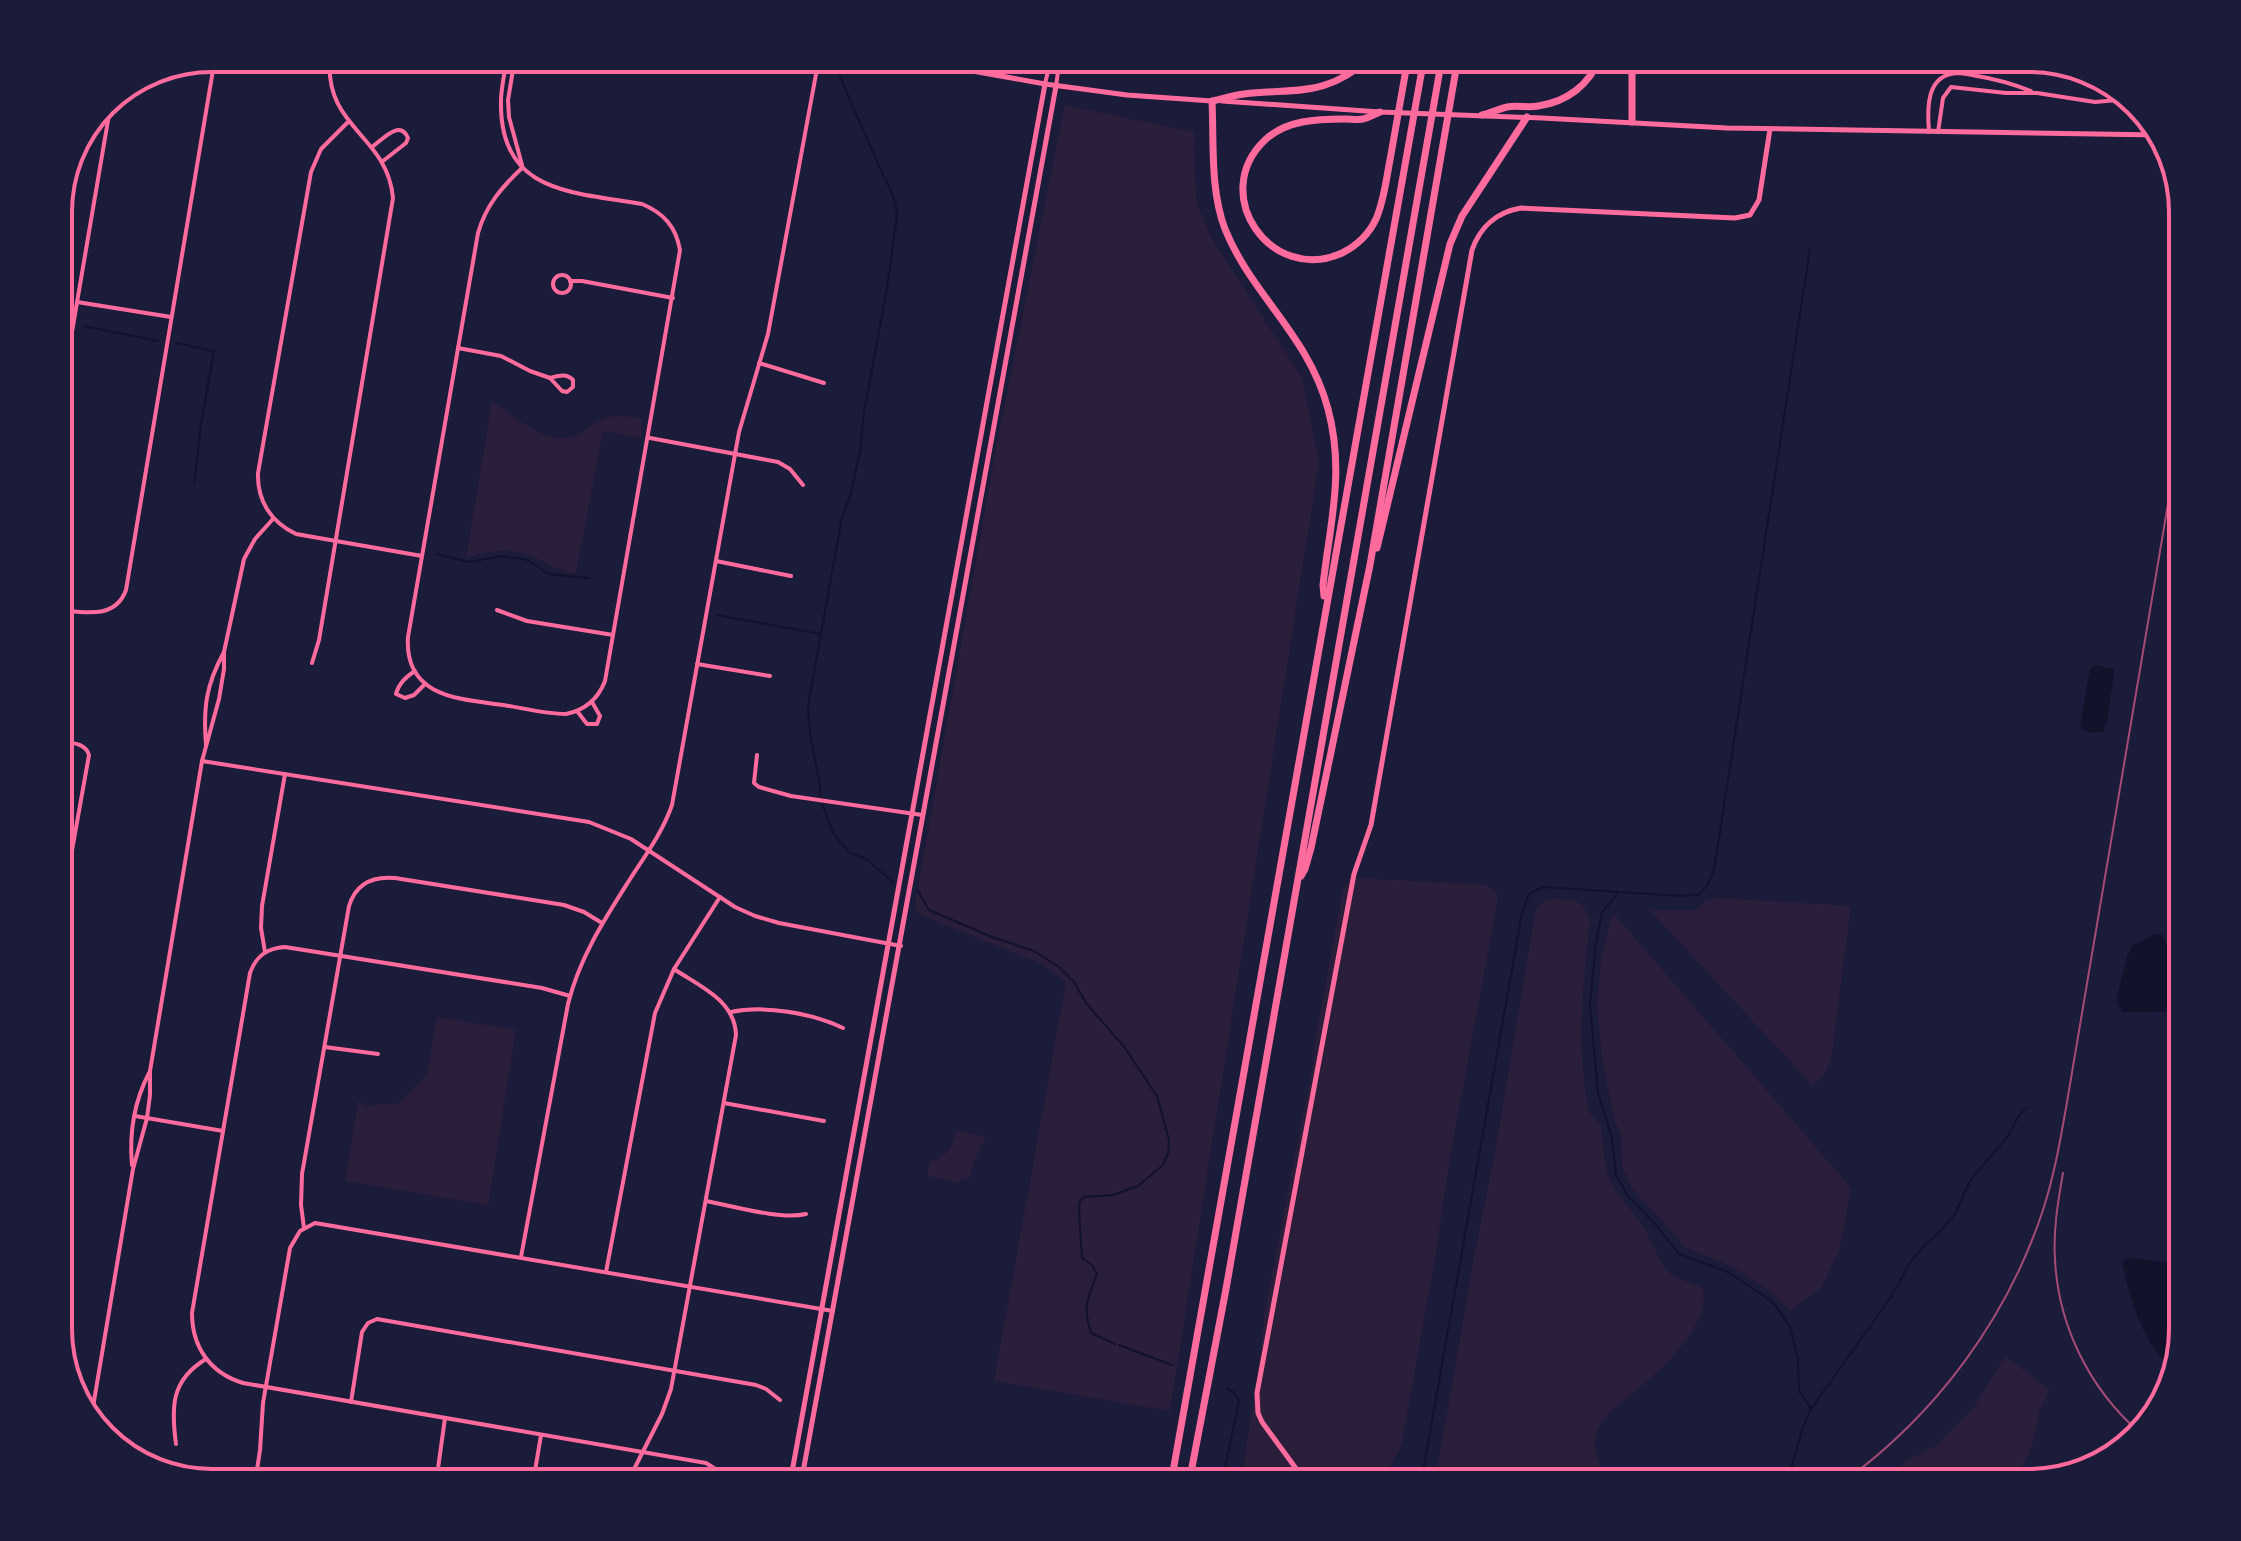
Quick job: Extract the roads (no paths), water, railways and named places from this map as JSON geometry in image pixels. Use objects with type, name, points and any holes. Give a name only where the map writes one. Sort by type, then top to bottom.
[{"type":"highway","points":[[1325,606],[1324,580],[1337,463],[1332,424],[1320,384],[1306,354],[1240,257],[1224,227],[1216,187],[1212,101],[1243,94],[1289,93],[1319,87],[1350,72]]},
{"type":"highway","points":[[1385,112],[1364,119],[1321,119],[1298,123],[1281,128],[1265,140],[1250,161],[1243,192],[1249,219],[1265,241],[1290,256],[1324,259],[1348,250],[1369,231],[1376,219],[1385,186],[1405,72]]},
{"type":"highway","points":[[1174,1469],[1421,72]]},
{"type":"highway","points":[[1192,1469],[1440,72]]},
{"type":"highway","points":[[1298,882],[1311,848],[1370,565],[1456,72]]},
{"type":"highway","points":[[1482,115],[1508,107],[1561,101],[1576,92],[1593,72]]},
{"type":"highway","points":[[1632,72],[1632,122]]},
{"type":"highway","points":[[1370,565],[1376,552],[1450,244],[1462,216],[1527,117]]},
{"type":"street","points":[[72,611],[107,611],[118,605],[124,595],[213,72]]},
{"type":"street","points":[[312,663],[319,640],[393,210],[392,188],[383,161],[336,104],[329,72]]},
{"type":"street","points":[[505,72],[501,98],[503,132],[513,159],[537,179],[555,188],[642,204],[657,211],[670,223],[680,250],[605,681],[592,702],[577,711],[559,714],[453,698],[437,692],[425,684],[415,671],[408,643],[481,222],[496,195],[522,168]]},
{"type":"street","points":[[513,72],[509,117],[522,168]]},
{"type":"street","points":[[521,1257],[570,996],[584,957],[602,923],[649,851],[672,805],[735,453],[768,334],[816,72]]},
{"type":"street","points":[[978,72],[1127,95],[1385,112],[1770,129],[2146,135]]},
{"type":"street","points":[[793,1469],[1048,72]]},
{"type":"street","points":[[804,1469],[1058,72]]},
{"type":"street","points":[[1929,132],[1928,100],[1939,80],[1946,76],[1958,73],[2002,80],[2037,93]]},
{"type":"street","points":[[1938,132],[1943,98],[1951,87],[2037,93],[2095,102],[2113,100]]},
{"type":"street","points":[[72,331],[108,118]]},
{"type":"street","points":[[349,122],[321,149],[308,184],[258,473],[261,497],[273,519],[296,534],[422,556]]},
{"type":"street","points":[[372,147],[395,129],[406,132],[408,141],[383,161]]},
{"type":"street","points":[[1037,129],[1048,131]]},
{"type":"street","points":[[1296,1469],[1262,1422],[1258,1413],[1257,1393],[1354,874],[1371,825],[1472,250],[1483,228],[1492,220],[1521,208],[1735,218],[1750,215],[1759,200],[1770,129]]},
{"type":"street","points":[[1032,161],[1042,163]]},
{"type":"street","points":[[1015,252],[1025,254]]},
{"type":"street","points":[[570,281],[569,290],[564,293],[554,288],[559,276],[564,276],[570,281],[673,298]]},
{"type":"street","points":[[77,302],[171,317]]},
{"type":"street","points":[[458,348],[497,354],[550,378],[562,391],[567,392],[573,387],[569,376],[550,378]]},
{"type":"street","points":[[759,363],[824,383]]},
{"type":"street","points":[[989,397],[1000,399]]},
{"type":"street","points":[[648,437],[778,462],[790,469],[803,485]]},
{"type":"street","points":[[93,1401],[133,1169],[147,1118],[150,1071],[202,761],[216,713],[224,669],[224,652],[244,559],[255,539],[273,519]]},
{"type":"street","points":[[966,527],[976,528]]},
{"type":"street","points":[[716,561],[791,576]]},
{"type":"street","points":[[497,610],[527,621],[613,635]]},
{"type":"street","points":[[206,745],[204,713],[207,691],[224,652]]},
{"type":"street","points":[[697,664],[770,676]]},
{"type":"street","points":[[415,671],[405,677],[396,694],[405,698],[414,695],[425,684]]},
{"type":"street","points":[[577,711],[587,724],[597,724],[600,716],[592,702]]},
{"type":"street","points":[[72,744],[85,747],[89,755],[72,850]]},
{"type":"street","points":[[757,755],[754,783],[759,787],[791,796],[924,816]]},
{"type":"street","points":[[202,761],[589,822],[619,833],[743,911],[767,920],[901,946]]},
{"type":"street","points":[[265,952],[261,928],[262,906],[285,774]]},
{"type":"street","points":[[304,1228],[301,1183],[349,906],[361,885],[383,877],[441,885],[564,905],[602,923]]},
{"type":"street","points":[[606,1272],[651,1028],[660,998],[674,969],[720,897]]},
{"type":"street","points":[[570,996],[542,988],[285,947],[265,952],[256,960],[250,973],[192,1313],[195,1337],[206,1359],[230,1379],[641,1452],[711,1465],[715,1469]]},
{"type":"street","points":[[633,1469],[667,1403],[675,1371],[736,1035],[731,1012],[720,1000],[674,969]]},
{"type":"street","points":[[731,1012],[772,1009],[824,1020],[843,1028]]},
{"type":"street","points":[[325,1047],[378,1054]]},
{"type":"street","points":[[133,1169],[134,1115],[150,1071]]},
{"type":"street","points":[[724,1103],[824,1121]]},
{"type":"street","points":[[134,1115],[223,1131]]},
{"type":"street","points":[[848,1169],[859,1171]]},
{"type":"street","points":[[706,1201],[781,1215],[806,1214]]},
{"type":"street","points":[[257,1469],[266,1387],[290,1248],[295,1236],[315,1223],[833,1311]]},
{"type":"street","points":[[351,1402],[362,1332],[368,1323],[377,1319],[756,1385],[780,1400]]},
{"type":"street","points":[[176,1444],[173,1419],[177,1390],[186,1375],[206,1359]]},
{"type":"street","points":[[813,1362],[823,1364]]},
{"type":"street","points":[[438,1469],[445,1418]]},
{"type":"street","points":[[535,1469],[541,1435]]},
{"type":"waterway","points":[[821,796],[811,736],[809,700],[842,517],[851,494],[860,451],[897,216],[890,189],[839,72]]},
{"type":"waterway","points":[[1423,1469],[1522,913],[1529,894],[1543,887],[1680,896],[1700,894],[1714,870],[1810,249]]},
{"type":"waterway","points":[[83,326],[158,341]]},
{"type":"waterway","points":[[176,343],[214,351],[194,485]]},
{"type":"waterway","points":[[437,554],[469,562],[502,556],[528,560],[548,574],[590,578]]},
{"type":"waterway","points":[[717,615],[820,634]]},
{"type":"waterway","points":[[822,803],[833,833],[850,853],[866,859],[894,883]]},
{"type":"waterway","points":[[918,891],[929,910],[1034,951],[1059,967],[1125,1048],[1157,1096],[1169,1140],[1163,1165],[1138,1186],[1113,1195],[1084,1197],[1080,1201],[1082,1258],[1092,1265],[1097,1274],[1087,1302],[1088,1323],[1091,1333],[1115,1344]]},
{"type":"waterway","points":[[1618,892],[1602,912],[1590,1005],[1598,1093],[1612,1138],[1616,1175],[1628,1196],[1679,1254],[1728,1272],[1776,1306],[1790,1327],[1798,1359],[1799,1391],[1811,1409]]},
{"type":"waterway","points":[[1791,1469],[1811,1409],[1891,1297],[1911,1261],[1955,1214],[1970,1181],[2027,1108]]},
{"type":"waterway","points":[[1119,1345],[1172,1365]]},
{"type":"waterway","points":[[1225,1469],[1239,1401],[1227,1389]]},
{"type":"railway","points":[[1860,1469],[1908,1427],[1964,1362],[2010,1289],[2043,1210],[2066,1108],[2169,498]]},
{"type":"railway","points":[[2063,1173],[2055,1248],[2062,1308],[2079,1354],[2091,1375],[2131,1424]]}]
